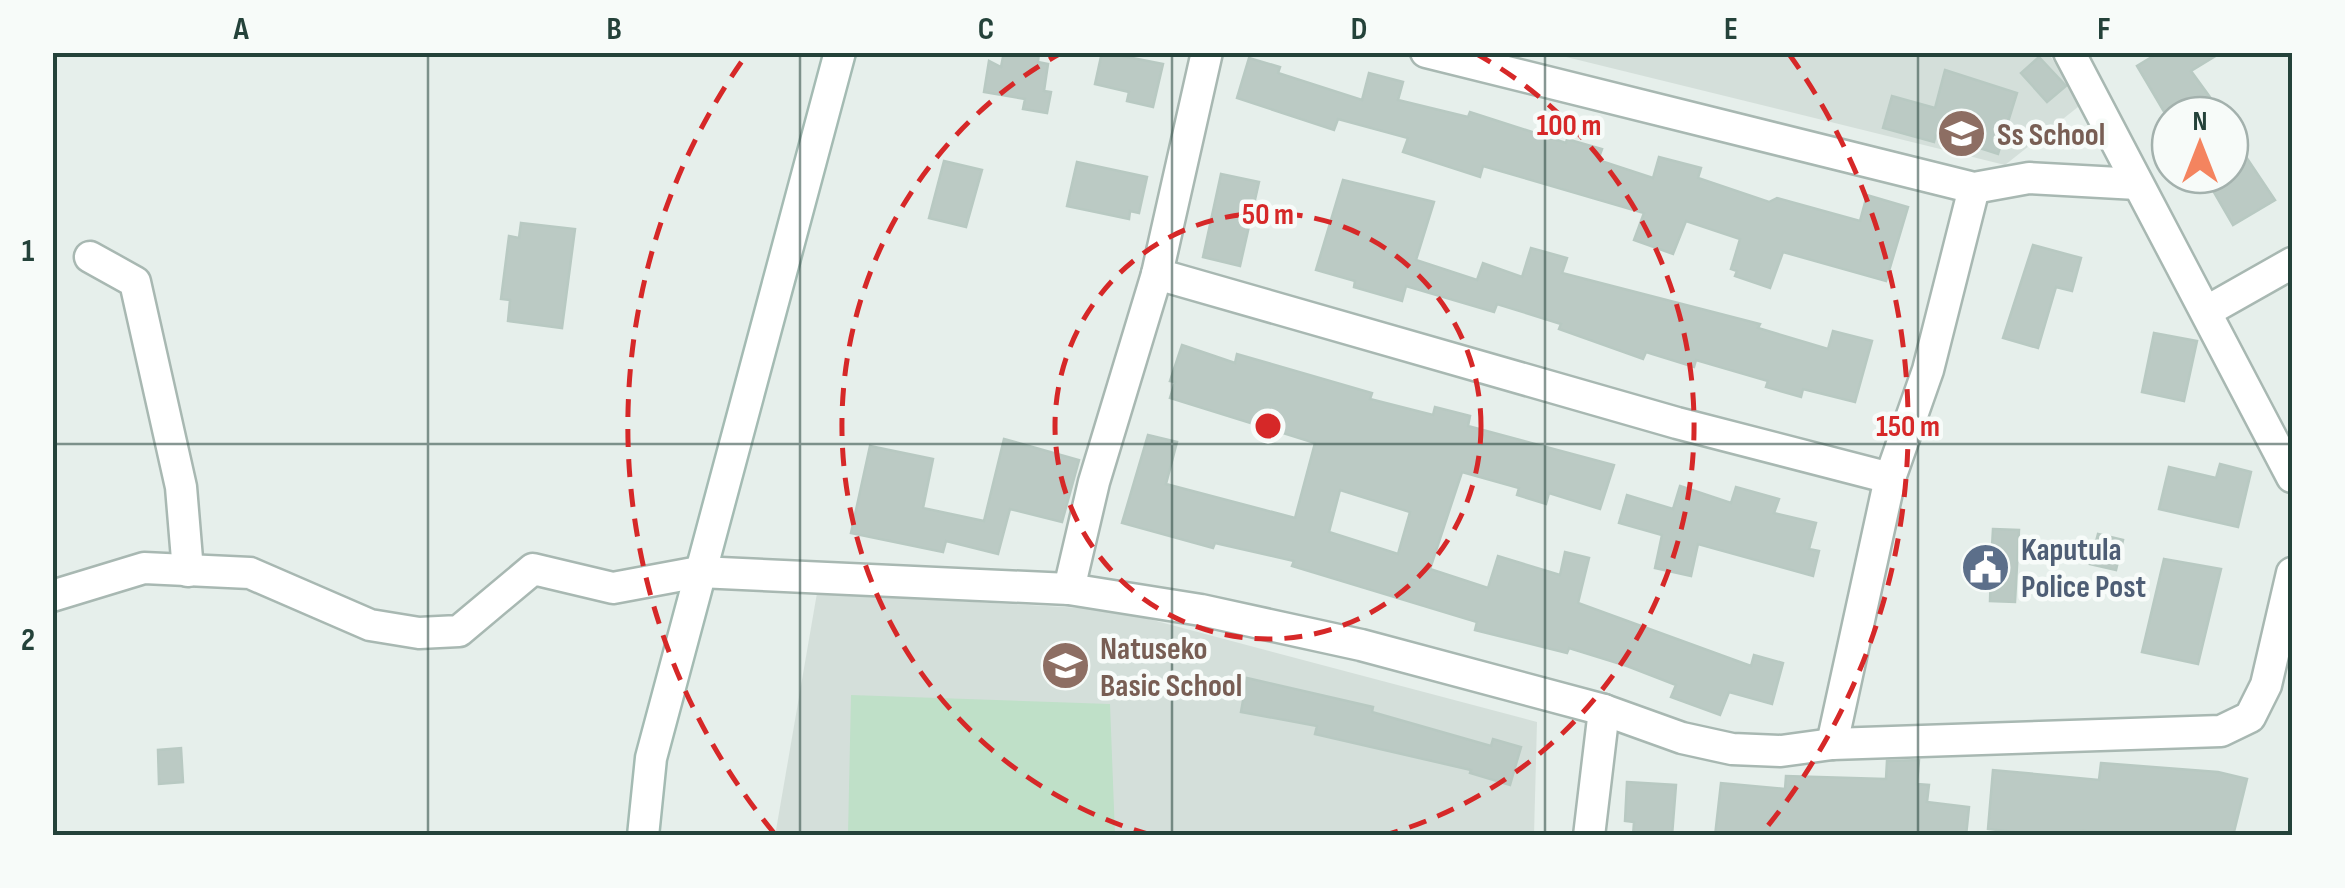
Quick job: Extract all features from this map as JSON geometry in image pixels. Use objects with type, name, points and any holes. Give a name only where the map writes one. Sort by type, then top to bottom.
[{"type":"street","points":[[643,836],[652,758],[840,52]]},
{"type":"street","points":[[1070,589],[1094,482],[1157,274],[1207,52]]},
{"type":"street","points":[[1426,52],[1974,188],[2029,178],[2137,184]]},
{"type":"street","points":[[2069,52],[2208,310],[2292,477]]},
{"type":"street","points":[[1832,744],[1890,478],[1938,335],[1974,188]]},
{"type":"street","points":[[90,257],[136,282],[180,487],[188,571]]},
{"type":"street","points":[[2208,310],[2292,263]]},
{"type":"street","points":[[1157,274],[1678,423],[1890,478]]},
{"type":"street","points":[[52,596],[144,568],[250,573],[370,624],[419,633],[459,631],[533,570],[613,588],[699,572],[1070,589],[1202,610],[1362,645],[1604,710],[1682,738],[1732,749],[1781,750],[1832,744],[2220,731],[2250,717],[2266,686],[2292,573]]},
{"type":"street","points":[[1589,836],[1604,710]]},
{"type":"shaded area","name":"Ss School","points":[[1550,53],[2048,53],[2083,103],[2005,165]]},
{"type":"shaded area","name":"Natuseko Basic School","points":[[817,593],[1115,610],[1537,722],[1534,835],[775,836]]},
{"type":"green space","points":[[851,695],[1110,704],[1115,835],[848,835]]},
{"type":"building","points":[[1004,52],[1039,52],[1038,62],[1048,64],[1044,91],[1051,92],[1047,113],[1023,109],[1025,99],[984,92],[989,61],[1001,67]]},
{"type":"building","points":[[1102,52],[1163,64],[1153,107],[1127,101],[1129,92],[1095,84]]},
{"type":"building","points":[[2160,52],[2222,52],[2191,71],[2208,95],[2154,95],[2137,66]]},
{"type":"building","points":[[2039,57],[2066,86],[2047,102],[2021,73]]},
{"type":"building","points":[[1249,58],[1280,67],[1278,73],[1362,100],[1369,73],[1403,82],[1398,100],[1468,117],[1470,112],[1566,143],[1567,139],[1602,149],[1598,160],[1653,178],[1659,157],[1701,168],[1698,178],[1769,202],[1777,198],[1860,221],[1867,195],[1908,207],[1886,281],[1783,252],[1770,288],[1735,276],[1737,271],[1731,269],[1740,239],[1686,221],[1673,254],[1634,240],[1644,213],[1483,166],[1480,177],[1403,152],[1408,138],[1338,119],[1334,130],[1237,98]]},
{"type":"building","points":[[1945,70],[2017,93],[1998,154],[1936,134],[1934,142],[1883,128],[1892,96],[1935,108]]},
{"type":"building","points":[[944,161],[982,170],[966,227],[929,218]]},
{"type":"building","points":[[1077,162],[1147,177],[1139,213],[1130,211],[1129,219],[1067,206]]},
{"type":"building","points":[[2250,163],[2275,200],[2233,225],[2216,195],[2250,195]]},
{"type":"building","points":[[1221,174],[1259,182],[1240,266],[1203,257]]},
{"type":"building","points":[[1343,180],[1434,202],[1416,260],[1477,280],[1483,263],[1522,277],[1531,248],[1567,258],[1562,273],[1760,324],[1758,328],[1828,349],[1833,331],[1872,341],[1855,402],[1803,389],[1801,397],[1766,387],[1768,381],[1696,360],[1694,367],[1646,352],[1643,359],[1559,329],[1561,324],[1497,304],[1494,312],[1406,286],[1402,301],[1354,287],[1355,281],[1316,270]]},
{"type":"building","points":[[521,223],[575,229],[562,328],[508,321],[510,300],[501,299],[509,236],[519,238]]},
{"type":"building","points":[[2033,245],[2081,258],[2072,291],[2056,287],[2038,348],[2003,338]]},
{"type":"building","points":[[2154,333],[2197,341],[2184,401],[2142,392]]},
{"type":"building","points":[[1182,345],[1235,363],[1237,354],[1372,393],[1370,399],[1433,415],[1435,407],[1470,416],[1468,426],[1614,465],[1600,509],[1549,493],[1546,504],[1517,495],[1519,488],[1462,472],[1430,569],[1488,588],[1498,556],[1560,575],[1565,552],[1589,558],[1578,603],[1751,666],[1754,655],[1783,663],[1772,704],[1729,692],[1720,715],[1671,697],[1676,685],[1627,666],[1569,648],[1567,653],[1475,630],[1477,622],[1292,566],[1294,561],[1215,543],[1213,548],[1122,523],[1148,435],[1177,442],[1166,484],[1295,518],[1315,443],[1170,398],[1175,382],[1170,381]],"holes":[[[1340,490],[1410,512],[1398,554],[1329,532]]]},
{"type":"building","points":[[1004,439],[1079,460],[1062,522],[1010,509],[998,554],[946,541],[943,552],[851,533],[870,446],[933,459],[923,508],[984,521]]},
{"type":"building","points":[[2220,464],[2251,472],[2238,527],[2159,509],[2169,467],[2216,478]]},
{"type":"building","points":[[1680,486],[1731,503],[1736,487],[1779,499],[1774,513],[1816,523],[1809,549],[1819,551],[1813,576],[1698,544],[1691,576],[1655,568],[1662,535],[1619,523],[1627,495],[1673,509]]},
{"type":"building","points":[[1993,529],[2019,530],[2015,602],[1990,601],[1991,571],[1975,570],[1976,546],[1992,547]]},
{"type":"building","points":[[2098,534],[2123,540],[2116,570],[2090,564]]},
{"type":"building","points":[[2164,559],[2221,569],[2198,664],[2142,652]]},
{"type":"building","points":[[1247,678],[1373,707],[1372,712],[1491,746],[1493,739],[1521,747],[1510,785],[1470,773],[1471,770],[1315,734],[1317,726],[1241,712]]},
{"type":"building","points":[[181,748],[183,782],[159,784],[158,750]]},
{"type":"building","points":[[1919,760],[1917,784],[1929,785],[1927,802],[1969,807],[1966,836],[1715,836],[1721,783],[1785,789],[1786,776],[1886,779],[1887,761]]},
{"type":"building","points":[[2101,763],[2218,772],[2247,779],[2233,836],[2081,831],[2081,836],[2050,836],[1988,829],[1993,770],[2099,780]]},
{"type":"building","points":[[1627,782],[1676,785],[1672,836],[1633,836],[1634,822],[1625,821]]},
{"type":"place","name":"Ss School","points":[[1962,134]]},
{"type":"place","name":"Kaputula Police Post","points":[[1986,567]]},
{"type":"place","name":"Natuseko Basic School","points":[[1065,666]]}]
